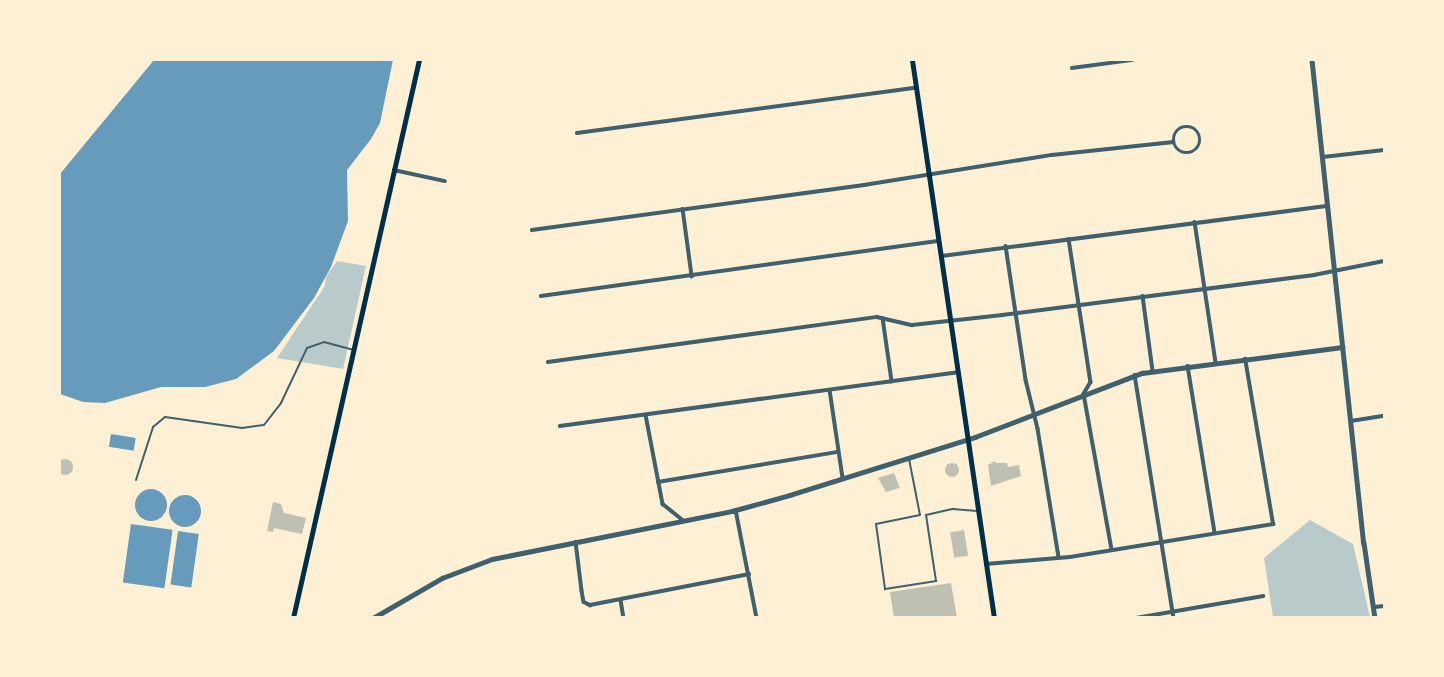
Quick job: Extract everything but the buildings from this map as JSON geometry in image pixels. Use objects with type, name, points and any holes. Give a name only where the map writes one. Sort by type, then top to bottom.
[{"type":"highway","points":[[912,60],[968,439],[975,511],[994,618]]},
{"type":"main road","points":[[293,618],[419,60]]},
{"type":"street","points":[[1072,68],[1132,60]]},
{"type":"street","points":[[1312,60],[1342,347],[1375,618]]},
{"type":"street","points":[[578,133],[916,88]]},
{"type":"street","points":[[1185,126],[1194,128],[1200,139],[1195,150],[1188,153],[1180,152],[1173,142],[1175,133],[1185,126]]},
{"type":"street","points":[[532,230],[1038,156],[1173,142]]},
{"type":"street","points":[[1323,157],[1384,150]]},
{"type":"street","points":[[394,170],[446,181]]},
{"type":"street","points":[[940,256],[1328,206]]},
{"type":"street","points":[[683,209],[692,275]]},
{"type":"street","points":[[1195,222],[1216,363]]},
{"type":"street","points":[[1069,239],[1091,382],[1090,389],[1084,394]]},
{"type":"street","points":[[541,296],[937,241]]},
{"type":"street","points":[[1006,246],[1059,557]]},
{"type":"street","points":[[548,362],[883,318],[912,325],[1016,313],[1314,275],[1384,261]]},
{"type":"street","points":[[1143,296],[1153,371]]},
{"type":"street","points":[[883,318],[892,381]]},
{"type":"street","points":[[373,618],[465,568],[506,555],[576,540],[736,510],[910,460],[1135,375],[1342,347]]},
{"type":"street","points":[[986,564],[1112,550],[1273,524],[1245,359]]},
{"type":"street","points":[[1188,366],[1215,534]]},
{"type":"street","points":[[559,426],[957,372]]},
{"type":"street","points":[[1135,375],[1164,542],[1174,618]]},
{"type":"street","points":[[830,390],[844,479]]},
{"type":"street","points":[[1084,394],[1112,550]]},
{"type":"street","points":[[646,415],[663,504],[684,521]]},
{"type":"street","points":[[1351,421],[1384,416]]},
{"type":"street","points":[[658,482],[838,452]]},
{"type":"street","points":[[736,510],[757,618]]},
{"type":"street","points":[[576,540],[585,603],[590,605],[749,574]]},
{"type":"street","points":[[1136,618],[1263,596]]},
{"type":"street","points":[[621,600],[624,618]]},
{"type":"street","points":[[1374,607],[1384,606]]},
{"type":"lane","points":[[136,480],[153,427],[165,416],[242,428],[264,425],[281,403],[307,348],[324,342],[354,350]]},
{"type":"lane","points":[[910,460],[920,515],[876,524],[885,589],[936,581],[926,514],[953,509],[975,511]]},
{"type":"shaded area","points":[[337,261],[366,266],[343,369],[277,358],[325,286],[326,277]]},
{"type":"shaded area","points":[[1310,520],[1353,544],[1370,617],[1273,617],[1264,558]]},
{"type":"water","points":[[154,60],[393,60],[380,123],[347,170],[348,221],[331,267],[314,298],[274,351],[236,379],[205,387],[161,387],[105,403],[83,402],[60,394],[60,174]]},
{"type":"water","points":[[111,434],[136,438],[134,451],[109,447]]},
{"type":"water","points":[[151,489],[162,494],[167,505],[162,516],[151,521],[140,516],[135,505],[140,494]]},
{"type":"water","points":[[185,495],[196,500],[201,511],[196,522],[185,527],[174,522],[169,511],[174,500]]},
{"type":"water","points":[[131,524],[173,530],[164,588],[123,582]]},
{"type":"water","points":[[178,531],[199,534],[191,587],[170,584]]}]
